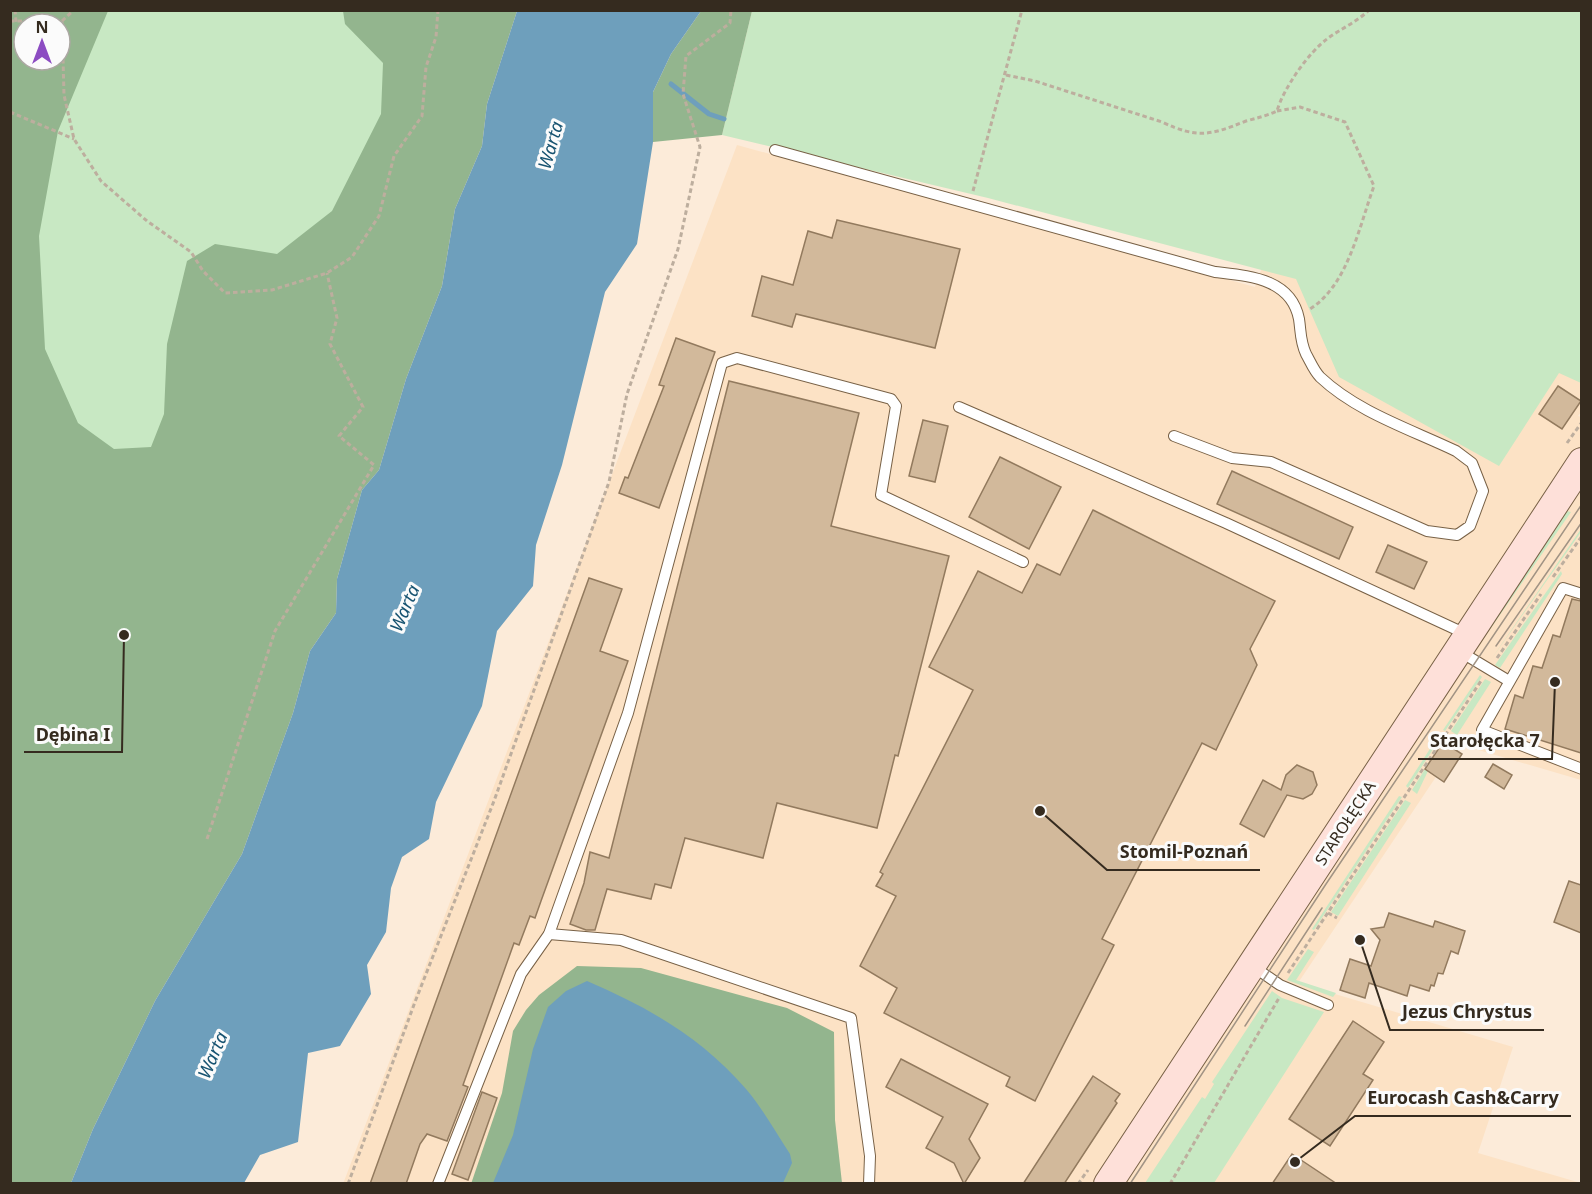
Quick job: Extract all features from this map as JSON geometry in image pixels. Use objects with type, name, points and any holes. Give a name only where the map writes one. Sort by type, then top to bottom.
[{"type":"street","name":"STAROŁĘCKA","points":[[1108,1184],[1581,462]]},
{"type":"lane","points":[[775,150],[1215,272],[1253,277],[1273,283],[1287,293],[1299,317],[1300,342],[1317,374],[1342,397],[1456,451],[1472,463],[1483,491],[1470,526],[1457,535],[1427,531],[1271,462],[1232,458],[1174,436]]},
{"type":"lane","points":[[438,1184],[521,974],[549,934],[628,714],[722,363],[737,358],[891,399],[897,406],[881,495],[1023,562]]},
{"type":"lane","points":[[959,407],[1226,523],[1464,643],[1489,669],[1509,681]]},
{"type":"lane","points":[[1581,594],[1563,588],[1482,730],[1581,769]]},
{"type":"lane","points":[[549,934],[621,940],[851,1018],[870,1156],[869,1184]]},
{"type":"lane","points":[[1251,965],[1280,985],[1328,1005]]},
{"type":"path","points":[[63,72],[64,95],[74,139],[101,182],[147,221],[191,252],[203,271],[225,293],[272,290],[327,273],[352,256],[379,216],[394,156],[422,116],[426,67],[436,37],[438,10]]},
{"type":"path","points":[[348,1184],[415,1002],[494,801],[609,482],[627,394],[678,249],[700,147],[683,94],[686,56],[730,23],[731,10]]},
{"type":"path","points":[[969,202],[1006,75],[1022,10]]},
{"type":"path","points":[[1235,10],[1256,10]]},
{"type":"path","points":[[1277,111],[1280,98],[1324,40],[1369,10]]},
{"type":"path","points":[[1006,75],[1035,81],[1130,112],[1182,132],[1207,134],[1232,129],[1277,111],[1300,107],[1345,122],[1374,186],[1345,265],[1326,300],[1299,317]]},
{"type":"path","points":[[10,112],[74,139]]},
{"type":"path","points":[[207,839],[275,631],[374,465],[339,436],[363,406],[330,344],[337,318],[327,273]]},
{"type":"path","points":[[1548,584],[1581,536]]},
{"type":"path","points":[[1170,1184],[1220,1097],[1276,1008],[1280,985],[1489,669],[1542,593]]},
{"type":"path","points":[[1328,913],[1337,918]]},
{"type":"shaded area","points":[[1581,11],[1582,411],[1578,416],[1582,417],[1581,780],[1458,744],[1298,983],[1513,1047],[1478,1153],[1581,1183],[343,1184],[737,145],[1255,287],[1331,72]]},
{"type":"green space","points":[[10,11],[484,11],[10,1141]]},
{"type":"green space","points":[[10,11],[108,11],[58,131],[39,236],[45,349],[78,423],[114,449],[151,447],[164,414],[167,344],[187,261],[215,244],[277,254],[332,211],[381,114],[383,63],[345,24],[343,11],[517,11],[487,104],[482,146],[455,209],[442,286],[406,379],[379,470],[362,490],[337,579],[336,613],[310,651],[293,713],[242,854],[155,1001],[93,1129],[71,1183],[11,1183]]},
{"type":"green space","points":[[701,11],[752,11],[722,135],[653,142],[653,92],[671,54]]},
{"type":"green space","points":[[752,11],[1581,11],[1581,383],[1559,373],[1499,466],[1339,377],[1296,279],[988,198],[722,135]]},
{"type":"green space","points":[[1562,510],[1571,512],[1475,651],[1474,645]]},
{"type":"green space","points":[[1581,529],[1581,532],[1490,661]]},
{"type":"green space","points":[[1561,571],[1562,574],[1500,668],[1495,665]]},
{"type":"green space","points":[[1480,675],[1482,677],[1445,731],[1443,730]]},
{"type":"green space","points":[[1485,679],[1491,682],[1457,735],[1451,731]]},
{"type":"green space","points":[[1437,738],[1439,740],[1408,788],[1406,786]]},
{"type":"green space","points":[[1425,769],[1428,771],[1417,794],[1412,790]]},
{"type":"green space","points":[[1399,796],[1402,797],[1314,930],[1312,929]]},
{"type":"green space","points":[[1405,800],[1411,803],[1338,916],[1331,912]]},
{"type":"green space","points":[[1308,949],[1314,952],[1296,980],[1336,993],[1333,997],[1287,980]]},
{"type":"green space","points":[[577,966],[641,968],[787,1008],[834,1032],[835,1120],[842,1183],[471,1184],[502,1093],[513,1031],[539,995]]},
{"type":"green space","points":[[1272,991],[1282,998],[1324,1012],[1214,1183],[1145,1183],[1202,1097],[1205,1099],[1214,1084],[1212,1082]]},
{"type":"water","name":"Warta","points":[[517,11],[701,11],[671,54],[653,92],[653,142],[637,244],[605,292],[562,465],[536,545],[533,586],[497,631],[482,706],[436,802],[429,839],[402,857],[391,888],[386,932],[367,965],[371,994],[340,1046],[308,1053],[298,1142],[260,1155],[244,1183],[71,1183],[93,1129],[155,1001],[242,854],[293,713],[310,651],[336,613],[337,579],[362,490],[379,470],[406,379],[442,286],[455,209],[482,146],[487,104]]},
{"type":"water","points":[[587,981],[653,1013],[692,1039],[729,1071],[758,1105],[790,1154],[792,1163],[783,1183],[493,1183],[513,1135],[533,1049],[548,1007],[566,991]]},
{"type":"building","points":[[837,220],[960,249],[935,348],[796,314],[792,327],[752,316],[762,276],[793,285],[808,231],[832,238]]},
{"type":"building","points":[[676,338],[715,352],[659,508],[619,493],[625,477],[628,478],[664,386],[659,385]]},
{"type":"building","points":[[729,381],[859,413],[831,526],[949,556],[898,756],[895,755],[877,828],[777,803],[763,858],[685,838],[671,888],[655,884],[651,899],[607,889],[595,930],[586,930],[570,924],[584,883],[590,852],[609,858]]},
{"type":"building","points":[[1558,386],[1581,401],[1562,429],[1539,414]]},
{"type":"building","points":[[923,420],[948,426],[935,482],[909,476]]},
{"type":"building","points":[[1000,457],[1061,487],[1029,549],[969,517]]},
{"type":"building","points":[[1232,471],[1353,527],[1339,559],[1217,504]]},
{"type":"building","points":[[1093,510],[1275,601],[1250,649],[1257,665],[1216,750],[1202,743],[1102,939],[1114,945],[1035,1101],[1006,1086],[1010,1077],[884,1013],[897,988],[860,966],[896,896],[876,886],[883,874],[880,872],[973,690],[929,667],[978,571],[1022,593],[1037,564],[1060,575]]},
{"type":"building","points":[[1388,545],[1427,562],[1414,589],[1376,572]]},
{"type":"building","points":[[589,578],[622,589],[600,651],[628,661],[535,918],[530,916],[519,945],[514,943],[463,1085],[468,1087],[447,1141],[427,1134],[420,1144],[406,1184],[370,1184]]},
{"type":"building","points":[[1572,599],[1581,601],[1581,753],[1505,729],[1515,695],[1523,698],[1533,666],[1542,668],[1553,635],[1560,637]]},
{"type":"building","points":[[1443,742],[1462,754],[1444,782],[1425,769]]},
{"type":"building","points":[[1493,764],[1512,775],[1504,789],[1485,777]]},
{"type":"building","points":[[1297,765],[1313,772],[1317,785],[1312,794],[1303,799],[1287,795],[1264,837],[1240,824],[1263,780],[1281,790],[1286,775]]},
{"type":"building","points":[[1569,881],[1581,885],[1581,933],[1554,922]]},
{"type":"building","points":[[1389,913],[1433,927],[1435,921],[1465,931],[1458,954],[1451,951],[1443,974],[1438,973],[1434,986],[1431,985],[1429,991],[1410,985],[1407,996],[1369,983],[1365,998],[1340,990],[1350,959],[1371,966],[1380,940],[1371,929],[1384,927]]},
{"type":"building","points":[[1353,1021],[1384,1042],[1363,1074],[1373,1080],[1330,1146],[1289,1119]]},
{"type":"building","points":[[901,1059],[988,1104],[969,1139],[980,1158],[964,1184],[954,1163],[926,1148],[943,1117],[886,1087]]},
{"type":"building","points":[[1093,1076],[1120,1094],[1115,1101],[1117,1103],[1064,1184],[1023,1184]]},
{"type":"building","points":[[482,1092],[497,1098],[468,1180],[452,1174]]},
{"type":"building","points":[[1292,1154],[1337,1184],[1272,1184]]},
{"type":"waterway","points":[[671,84],[709,114],[724,119]]},
{"type":"tram line","points":[[1130,1184],[1326,884],[1582,504]]},
{"type":"tram line","points":[[1496,646],[1582,522]]},
{"type":"tram line","points":[[1245,1026],[1322,908]]},
{"type":"place","name":"Dębina I","points":[[124,635]]},
{"type":"place","name":"Starołęcka 7","points":[[1555,682]]},
{"type":"place","name":"Stomil-Poznań","points":[[1040,811]]},
{"type":"place","name":"Jezus Chrystus","points":[[1360,940]]},
{"type":"place","name":"Eurocash Cash&Carry","points":[[1295,1162]]}]
